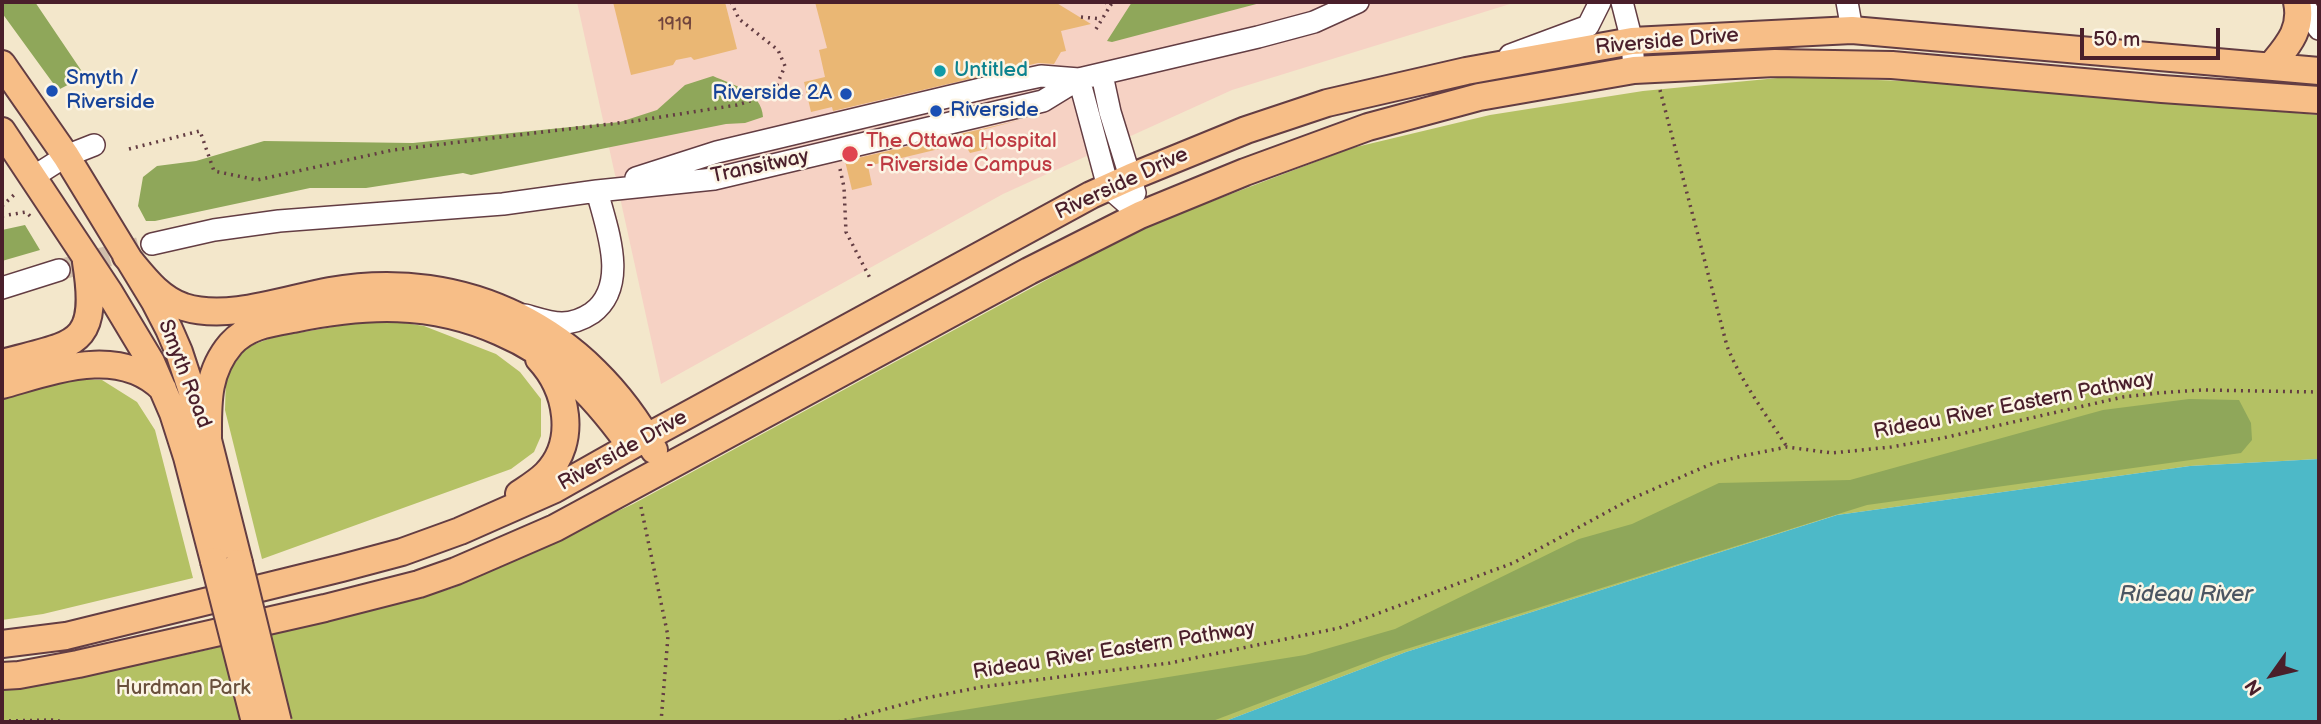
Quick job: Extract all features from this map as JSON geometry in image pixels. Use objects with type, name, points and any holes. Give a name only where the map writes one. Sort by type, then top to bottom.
[{"type":"main road","points":[[2270,66],[2296,33],[2300,2]]},
{"type":"main road","name":"Riverside Drive","points":[[2,644],[66,635],[342,568],[401,552],[486,520],[555,489],[1120,182],[1245,130],[1326,103],[1466,71],[1632,41],[1853,30],[2319,71]]},
{"type":"main road","name":"Riverside Drive","points":[[2,676],[78,664],[325,608],[419,584],[519,545],[651,483],[1029,271],[1140,215],[1245,172],[1368,127],[1479,97],[1634,70],[1775,63],[1892,65],[2319,100]]},
{"type":"main road","name":"Smyth Road","points":[[2,64],[66,156],[155,302],[179,352],[208,440],[226,562],[255,722]]},
{"type":"main road","name":"Smyth Road","points":[[2,131],[136,335],[163,389],[226,562],[278,722]]},
{"type":"main road","points":[[126,256],[158,293],[180,305],[201,311],[229,311],[376,285],[465,295],[515,313],[583,362],[616,395],[639,442],[651,483]]},
{"type":"main road","points":[[2,363],[60,347],[85,330],[90,318],[91,299],[85,257]]},
{"type":"main road","points":[[208,440],[210,385],[218,361],[231,343],[242,334],[268,323],[360,307],[394,306],[425,310],[502,332],[559,365],[610,418],[639,442]]},
{"type":"main road","points":[[486,520],[546,474],[555,462],[565,432],[566,416],[557,383],[549,369],[528,347]]},
{"type":"main road","points":[[2,385],[75,366],[99,364],[124,368],[147,377],[163,389]]},
{"type":"street","name":"Transitway","points":[[597,191],[707,154],[1041,76],[1079,79],[1102,75],[1314,22],[1358,2]]},
{"type":"street","points":[[1466,71],[1588,26],[1600,2]]},
{"type":"street","points":[[1622,2],[1632,41],[1634,70]]},
{"type":"street","points":[[1847,2],[1853,30]]},
{"type":"street","points":[[2300,2],[2319,30]]},
{"type":"street","points":[[1102,75],[1120,182]]},
{"type":"street","name":"Transitway","points":[[152,244],[214,230],[279,221],[503,204],[714,179],[1043,102],[1079,79]]},
{"type":"street","points":[[1079,79],[1120,182],[1140,215]]},
{"type":"street","points":[[33,177],[66,156],[94,145]]},
{"type":"street","points":[[515,313],[559,323],[573,322],[585,318],[606,299],[613,272],[612,257],[597,191]]},
{"type":"street","points":[[2,288],[59,270]]},
{"type":"path","points":[[731,2],[739,19],[778,50],[785,66],[773,94]]},
{"type":"path","points":[[1096,29],[1111,4],[1105,2]]},
{"type":"path","points":[[1081,18],[1102,19]]},
{"type":"path","points":[[1659,85],[1727,346],[1745,383],[1787,447]]},
{"type":"path","points":[[129,149],[200,131],[214,171],[257,180],[393,150],[635,121],[737,105],[773,94],[833,94]]},
{"type":"path","points":[[835,150],[844,187],[846,232],[870,279]]},
{"type":"path","points":[[2,216],[26,212]]},
{"type":"path","name":"Rideau River Eastern Pathway","points":[[838,722],[926,698],[981,687],[1170,663],[1339,628],[1513,564],[1592,519],[1684,475],[1742,456],[1787,447],[1832,453],[1858,452],[1943,438],[2123,397],[2158,393],[2201,390],[2319,392]]},
{"type":"path","points":[[651,483],[668,636],[662,722]]},
{"type":"path","points":[[2,721],[66,722]]},
{"type":"shaded area","name":"The Ottawa Hospital - Riverside Campus","points":[[577,2],[1537,2],[1510,4],[1232,90],[1003,194],[661,384]]},
{"type":"green space","points":[[2,2],[35,2],[85,76],[58,90],[2,13]]},
{"type":"green space","points":[[1132,2],[1264,2],[1112,42],[1107,41]]},
{"type":"green space","points":[[713,76],[752,95],[758,101],[763,117],[745,123],[726,124],[471,175],[463,173],[366,188],[310,188],[155,221],[146,221],[138,206],[143,177],[157,166],[196,161],[264,141],[413,143],[620,122],[657,110],[685,85]]},
{"type":"green space","name":"Hurdman Park","points":[[1788,77],[1936,82],[2319,115],[2319,459],[2190,466],[1837,515],[1406,652],[1223,722],[2,722],[2,688],[68,680],[207,650],[453,588],[633,504],[1144,227],[1352,148],[1490,115],[1643,91]]},
{"type":"green space","points":[[25,225],[40,250],[2,261],[2,230]]},
{"type":"green space","points":[[379,319],[424,326],[496,354],[520,372],[541,399],[541,436],[534,452],[511,469],[262,559],[225,410],[226,375],[247,347],[274,337]]},
{"type":"green space","points":[[68,379],[102,380],[137,402],[155,430],[193,578],[43,614],[2,620],[2,397]]},
{"type":"green space","points":[[2189,399],[2239,400],[2251,423],[2252,440],[2241,453],[1867,505],[1384,656],[1210,722],[889,722],[1305,655],[1395,629],[1579,539],[1632,524],[1719,483],[1850,480],[2103,410]]},
{"type":"water","name":"Rideau River","points":[[2319,459],[2319,722],[1223,722],[1406,652],[1837,515],[2190,466]]},
{"type":"building","points":[[613,2],[725,2],[737,49],[694,60],[691,57],[676,60],[673,65],[631,75]]},
{"type":"building","points":[[815,2],[1055,2],[1091,24],[1061,31],[1066,51],[1061,52],[1054,64],[1038,63],[833,111],[832,107],[811,112],[804,82],[825,77],[819,50],[827,48]]},
{"type":"building","points":[[1020,120],[982,130],[987,149],[970,153],[964,143],[868,166],[872,185],[852,190],[845,161]]},
{"type":"tunnel","points":[[59,270],[152,244]]},
{"type":"place","name":"Untitled","points":[[940,71]]},
{"type":"place","name":"Smyth / Riverside","points":[[52,91]]},
{"type":"place","name":"Riverside 2A","points":[[846,94]]},
{"type":"place","name":"Riverside","points":[[936,111]]},
{"type":"place","name":"The Ottawa Hospital - Riverside Campus","points":[[850,154]]}]
